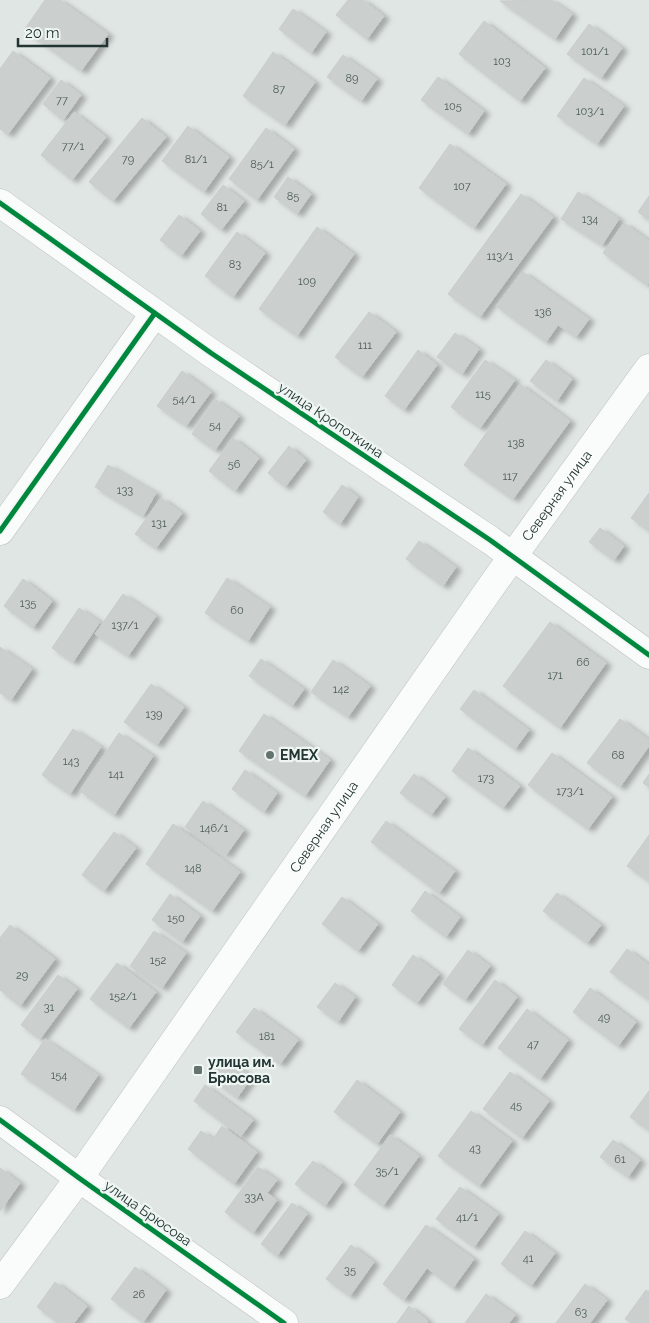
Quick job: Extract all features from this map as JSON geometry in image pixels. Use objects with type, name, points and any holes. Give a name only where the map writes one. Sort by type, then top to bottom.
[{"type":"street","name":"улица Кропоткина","points":[[0,203],[155,313],[513,558],[649,655]]},
{"type":"street","points":[[0,532],[155,313]]},
{"type":"street","name":"Северная улица","points":[[0,1285],[79,1178],[495,581],[649,368]]},
{"type":"street","name":"улица Брюсова","points":[[0,1120],[284,1323]]},
{"type":"building","points":[[45,0],[60,0],[108,34],[81,71],[24,30]]},
{"type":"building","points":[[348,0],[363,0],[384,16],[367,39],[336,15]]},
{"type":"building","points":[[551,0],[572,14],[555,39],[500,1]]},
{"type":"building","points":[[293,9],[326,32],[311,53],[279,29]]},
{"type":"building","points":[[484,21],[545,68],[520,101],[459,54]]},
{"type":"building","points":[[589,24],[622,48],[601,78],[567,54]]},
{"type":"building","points":[[13,51],[50,78],[8,134],[0,129],[0,69]]},
{"type":"building","points":[[273,52],[315,82],[285,125],[243,96]]},
{"type":"building","points":[[343,55],[377,79],[361,101],[327,77]]},
{"type":"building","points":[[438,77],[484,111],[468,134],[421,100]]},
{"type":"building","points":[[584,78],[624,106],[597,144],[557,116]]},
{"type":"building","points":[[61,80],[81,95],[63,120],[43,104]]},
{"type":"building","points":[[74,112],[106,137],[72,180],[41,155]]},
{"type":"building","points":[[142,118],[166,137],[113,201],[89,182]]},
{"type":"building","points":[[188,126],[229,157],[204,192],[162,161]]},
{"type":"building","points":[[266,128],[294,149],[257,200],[229,179]]},
{"type":"building","points":[[450,144],[506,184],[474,228],[419,188]]},
{"type":"building","points":[[288,177],[311,194],[297,214],[274,197]]},
{"type":"building","points":[[223,185],[244,201],[221,230],[201,214]]},
{"type":"building","points":[[578,192],[619,219],[602,245],[561,219]]},
{"type":"building","points":[[521,194],[553,217],[480,317],[448,294]]},
{"type":"building","points":[[649,196],[649,220],[638,212]]},
{"type":"building","points":[[179,215],[200,231],[181,256],[160,240]]},
{"type":"building","points":[[624,223],[649,241],[649,282],[647,285],[603,253]]},
{"type":"building","points":[[317,227],[354,254],[297,336],[259,309]]},
{"type":"building","points":[[237,232],[265,253],[233,297],[205,276]]},
{"type":"building","points":[[523,272],[589,319],[576,337],[558,325],[546,342],[496,306]]},
{"type":"building","points":[[369,312],[396,332],[362,377],[335,357]]},
{"type":"building","points":[[455,333],[479,349],[462,374],[437,357]]},
{"type":"building","points":[[418,350],[437,365],[404,410],[385,396]]},
{"type":"building","points":[[485,360],[515,380],[480,428],[451,407]]},
{"type":"building","points":[[546,360],[572,379],[557,401],[530,381]]},
{"type":"building","points":[[182,371],[211,392],[186,426],[157,406]]},
{"type":"building","points":[[520,384],[570,421],[513,499],[464,465]]},
{"type":"building","points":[[215,399],[239,416],[215,450],[192,434]]},
{"type":"building","points":[[233,438],[259,458],[235,491],[209,471]]},
{"type":"building","points":[[289,446],[306,460],[285,487],[268,473]]},
{"type":"building","points":[[108,465],[156,493],[143,516],[95,487]]},
{"type":"building","points":[[342,485],[358,497],[340,524],[323,512]]},
{"type":"building","points":[[649,493],[649,531],[631,518]]},
{"type":"building","points":[[161,498],[182,513],[156,548],[135,534]]},
{"type":"building","points":[[600,528],[624,546],[614,560],[589,542]]},
{"type":"building","points":[[419,541],[456,567],[443,586],[406,559]]},
{"type":"building","points":[[227,578],[270,607],[248,641],[205,613]]},
{"type":"building","points":[[23,579],[52,601],[33,628],[4,606]]},
{"type":"building","points":[[123,594],[156,616],[128,656],[95,634]]},
{"type":"building","points":[[79,608],[100,622],[73,662],[52,648]]},
{"type":"building","points":[[550,622],[606,663],[560,728],[503,686]]},
{"type":"building","points":[[0,647],[32,669],[11,700],[0,693]]},
{"type":"building","points":[[261,659],[304,689],[292,706],[249,676]]},
{"type":"building","points":[[333,660],[370,686],[348,717],[311,692]]},
{"type":"building","points":[[151,684],[184,707],[157,745],[124,722]]},
{"type":"building","points":[[474,690],[529,730],[515,749],[460,709]]},
{"type":"building","points":[[264,714],[330,760],[305,796],[239,751]]},
{"type":"building","points":[[620,719],[649,740],[649,746],[620,787],[587,763]]},
{"type":"building","points":[[73,729],[101,747],[70,794],[42,775]]},
{"type":"building","points":[[119,733],[153,756],[114,815],[80,791]]},
{"type":"building","points":[[468,748],[520,786],[503,808],[452,771]]},
{"type":"building","points":[[552,753],[612,797],[588,829],[528,785]]},
{"type":"building","points":[[245,770],[277,793],[264,812],[232,789]]},
{"type":"building","points":[[414,774],[445,797],[431,815],[400,793]]},
{"type":"building","points":[[649,774],[649,787],[643,783]]},
{"type":"building","points":[[203,801],[244,830],[226,855],[185,827]]},
{"type":"building","points":[[386,821],[455,871],[439,893],[371,842]]},
{"type":"building","points":[[173,824],[240,872],[212,911],[146,864]]},
{"type":"building","points":[[114,832],[136,848],[104,891],[82,875]]},
{"type":"building","points":[[649,835],[649,881],[627,866]]},
{"type":"building","points":[[425,891],[460,917],[446,937],[411,911]]},
{"type":"building","points":[[557,893],[601,925],[587,943],[543,911]]},
{"type":"building","points":[[170,894],[200,916],[182,942],[152,920]]},
{"type":"building","points":[[342,897],[378,924],[358,951],[322,924]]},
{"type":"building","points":[[10,925],[55,959],[20,1006],[0,990],[0,938]]},
{"type":"building","points":[[154,931],[186,953],[162,988],[130,966]]},
{"type":"building","points":[[627,949],[649,965],[649,1000],[610,972]]},
{"type":"building","points":[[468,950],[490,966],[465,1000],[443,984]]},
{"type":"building","points":[[413,955],[439,974],[417,1003],[392,985]]},
{"type":"building","points":[[117,963],[156,992],[129,1028],[90,999]]},
{"type":"building","points":[[58,975],[77,989],[40,1039],[21,1025]]},
{"type":"building","points":[[495,980],[517,997],[482,1045],[459,1029]]},
{"type":"building","points":[[335,983],[355,997],[338,1022],[317,1007]]},
{"type":"building","points":[[590,988],[636,1022],[618,1046],[573,1012]]},
{"type":"building","points":[[254,1008],[298,1040],[280,1064],[236,1032]]},
{"type":"building","points":[[527,1009],[568,1040],[540,1079],[498,1048]]},
{"type":"building","points":[[45,1039],[98,1075],[74,1110],[21,1074]]},
{"type":"building","points":[[224,1057],[252,1077],[237,1098],[209,1077]]},
{"type":"building","points":[[510,1072],[549,1101],[522,1138],[483,1109]]},
{"type":"building","points":[[357,1080],[400,1112],[377,1144],[334,1112]]},
{"type":"building","points":[[205,1085],[253,1120],[241,1136],[194,1101]]},
{"type":"building","points":[[649,1091],[649,1130],[630,1117]]},
{"type":"building","points":[[471,1111],[512,1141],[479,1186],[438,1156]]},
{"type":"building","points":[[222,1126],[257,1152],[234,1184],[188,1149],[201,1131],[213,1139]]},
{"type":"building","points":[[390,1135],[419,1156],[383,1206],[354,1185]]},
{"type":"building","points":[[613,1140],[640,1160],[628,1177],[600,1157]]},
{"type":"building","points":[[313,1161],[342,1182],[325,1206],[295,1184]]},
{"type":"building","points":[[258,1167],[277,1180],[267,1193],[277,1200],[253,1233],[225,1212]]},
{"type":"building","points":[[0,1168],[20,1183],[0,1211]]},
{"type":"building","points":[[460,1187],[498,1214],[474,1247],[436,1219]]},
{"type":"building","points":[[292,1203],[307,1214],[277,1256],[261,1244]]},
{"type":"building","points":[[426,1225],[474,1259],[453,1288],[427,1268],[404,1300],[383,1284]]},
{"type":"building","points":[[525,1231],[555,1253],[531,1286],[501,1264]]},
{"type":"building","points":[[351,1245],[374,1262],[350,1296],[326,1279]]},
{"type":"building","points":[[135,1267],[166,1290],[143,1322],[111,1299]]},
{"type":"building","points":[[55,1282],[87,1306],[74,1323],[59,1323],[37,1307]]},
{"type":"building","points":[[585,1284],[607,1300],[590,1323],[556,1323]]},
{"type":"building","points":[[646,1290],[649,1292],[649,1323],[631,1323],[625,1319]]},
{"type":"building","points":[[486,1294],[515,1315],[509,1323],[465,1323]]},
{"type":"building","points":[[409,1306],[428,1321],[427,1323],[397,1323]]},
{"type":"cycle path","points":[[0,203],[211,353],[490,540],[649,655]]},
{"type":"cycle path","points":[[0,531],[155,313]]},
{"type":"cycle path","points":[[0,1120],[284,1323]]},
{"type":"place","name":"EMEX","points":[[270,755]]},
{"type":"place","name":"улица им. Брюсова","points":[[198,1070]]}]
